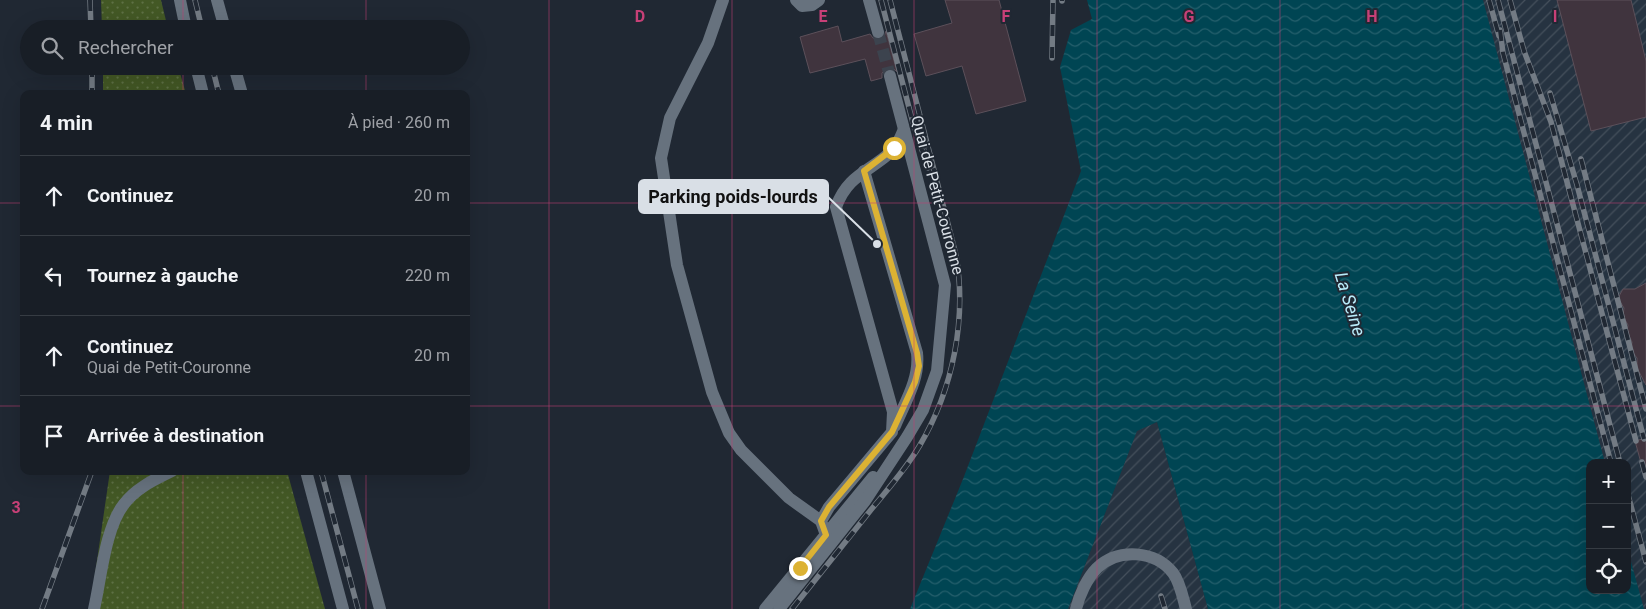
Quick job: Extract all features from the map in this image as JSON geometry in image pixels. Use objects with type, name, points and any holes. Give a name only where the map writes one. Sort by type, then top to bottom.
[{"type":"street","points":[[180,0],[184,20]]},
{"type":"street","points":[[217,0],[223,20]]},
{"type":"street","points":[[723,0],[708,43],[670,118],[661,158],[677,265],[712,392],[730,433],[741,450],[789,498],[821,521],[828,538]]},
{"type":"street","points":[[796,0],[802,6],[812,5],[819,0]]},
{"type":"street","points":[[869,0],[878,32]]},
{"type":"street","points":[[198,75],[202,90]]},
{"type":"street","points":[[237,75],[241,90]]},
{"type":"street","name":"Quai de Petit-Couronne","points":[[765,609],[828,538],[865,501],[923,410],[937,371],[945,285],[890,76]]},
{"type":"street","points":[[892,432],[893,412],[836,207],[841,192],[856,176],[894,148],[904,129]]},
{"type":"street","points":[[821,521],[829,507],[892,432],[915,382],[919,366],[917,353],[864,171]]},
{"type":"street","points":[[94,609],[111,531],[123,504],[143,486],[164,475]]},
{"type":"street","points":[[307,475],[343,609]]},
{"type":"street","points":[[344,475],[380,609]]},
{"type":"street","name":"Quai de Petit-Couronne","points":[[779,609],[828,538]]},
{"type":"street","points":[[1076,609],[1078,600],[1096,569],[1113,559],[1137,554],[1150,556],[1162,562],[1174,574],[1186,609]]},
{"type":"shaded area","points":[[1408,0],[1646,0],[1646,609],[1590,609]]},
{"type":"shaded area","points":[[1157,422],[1208,609],[1068,609],[1137,430]]},
{"type":"green space","points":[[101,0],[161,0],[166,20],[102,20]]},
{"type":"green space","points":[[103,75],[181,75],[185,90],[103,90]]},
{"type":"green space","points":[[109,475],[288,475],[325,609],[90,609]]},
{"type":"water","name":"La Seine","points":[[1087,0],[1483,0],[1604,459],[1586,459],[1586,594],[1631,594],[1631,562],[1644,609],[1208,609],[1157,422],[1137,431],[1068,609],[910,609],[963,479],[1081,171],[1060,67],[1071,30],[1092,19]]},
{"type":"building","points":[[945,0],[999,0],[1026,101],[976,114],[962,66],[926,76],[914,34],[952,23]]},
{"type":"building","points":[[1557,0],[1631,0],[1646,61],[1646,117],[1591,131]]},
{"type":"building","points":[[838,26],[842,42],[870,34],[873,38],[880,40],[884,37],[886,31],[897,72],[893,68],[887,68],[882,73],[882,78],[871,81],[865,59],[810,73],[800,37]]},
{"type":"building","points":[[1646,283],[1646,385],[1637,368],[1637,358],[1631,350],[1632,342],[1627,332],[1628,325],[1623,316],[1624,308],[1618,298],[1623,289],[1635,289]]},
{"type":"building","points":[[1646,438],[1646,470],[1643,470],[1635,441]]},
{"type":"tunnel","points":[[878,32],[890,76]]},
{"type":"railway","points":[[90,0],[91,20]]},
{"type":"railway","points":[[195,0],[200,20]]},
{"type":"railway","points":[[881,0],[913,123],[928,168]]},
{"type":"railway","points":[[792,609],[915,454],[941,401],[954,353],[960,304],[956,255],[890,0]]},
{"type":"railway","points":[[1052,58],[1053,0]]},
{"type":"railway","points":[[1489,0],[1499,36]]},
{"type":"railway","points":[[1498,0],[1619,459]]},
{"type":"railway","points":[[1510,0],[1524,51],[1551,122],[1636,441]]},
{"type":"railway","points":[[1500,30],[1503,53],[1610,459]]},
{"type":"railway","points":[[92,75],[92,90]]},
{"type":"railway","points":[[214,75],[218,90]]},
{"type":"railway","points":[[1550,93],[1577,185],[1644,439]]},
{"type":"railway","points":[[1581,159],[1646,409]]},
{"type":"railway","points":[[1642,462],[1646,477]]},
{"type":"railway","points":[[42,609],[91,475]]},
{"type":"railway","points":[[322,475],[358,609]]},
{"type":"railway","points":[[1630,504],[1646,562]]},
{"type":"railway","points":[[1161,596],[1165,609]]},
{"type":"place","name":"Parking poids-lourds","points":[[877,244]]},
{"type":"route","points":[[800,568],[826,535],[821,521],[829,507],[878,451],[892,432],[915,382],[919,366],[917,353],[864,171],[894,148]]}]
